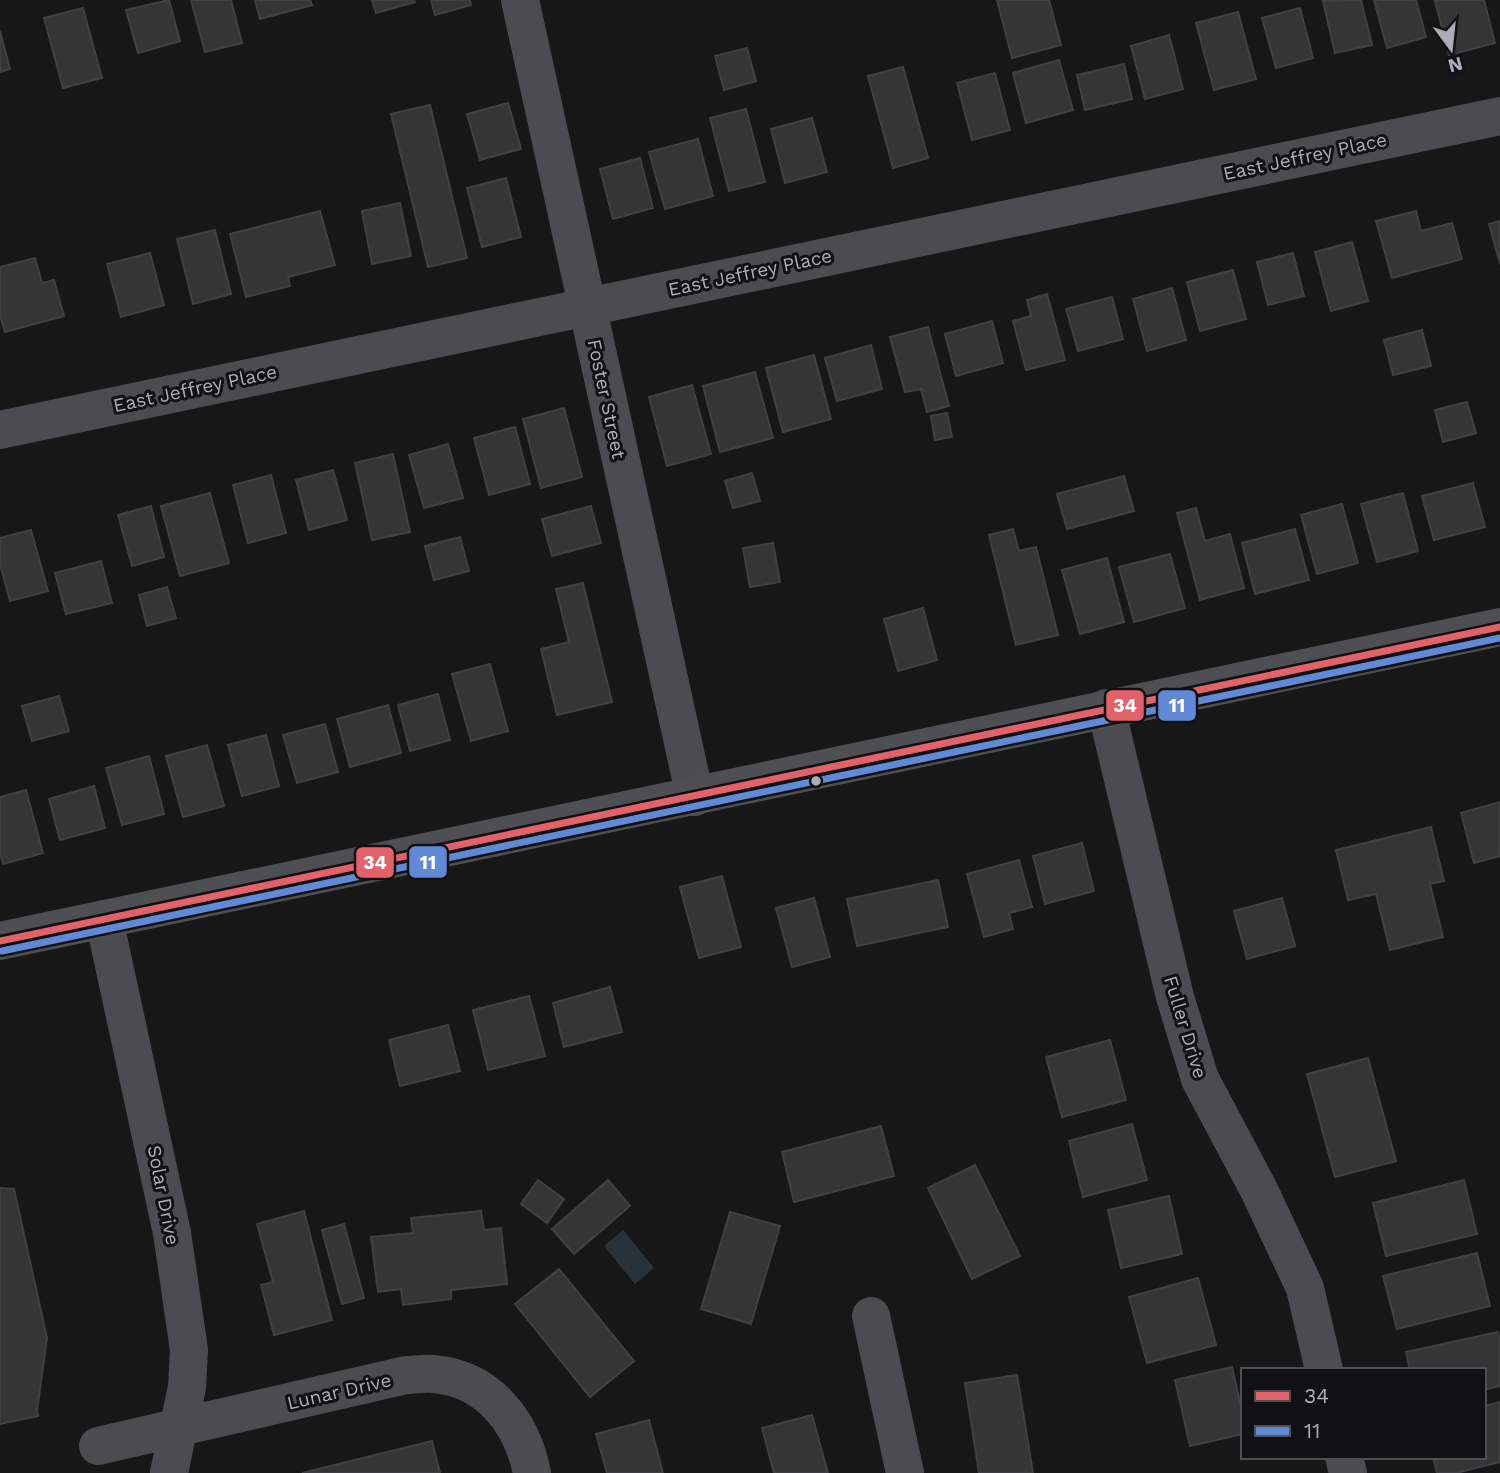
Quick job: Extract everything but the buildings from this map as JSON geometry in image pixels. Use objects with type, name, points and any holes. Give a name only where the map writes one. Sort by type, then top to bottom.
[{"type":"main road","points":[[0,941],[1500,627]]},
{"type":"street","name":"Foster Street","points":[[520,0],[695,797]]},
{"type":"street","name":"East Jeffrey Place","points":[[0,430],[1500,116]]},
{"type":"street","name":"Fuller Drive","points":[[1105,708],[1175,997],[1200,1079],[1259,1189],[1305,1288],[1324,1368]]},
{"type":"street","name":"Solar Drive","points":[[104,919],[160,1171],[189,1350],[187,1388],[169,1473]]},
{"type":"street","points":[[871,1316],[905,1473]]},
{"type":"street","name":"Lunar Drive","points":[[98,1446],[406,1375],[433,1374],[458,1379],[480,1390],[503,1408],[519,1431],[533,1473]]},
{"type":"shaded area","points":[[623,1230],[654,1268],[635,1284],[604,1246]]},
{"type":"transit line","name":"34","points":[[0,941],[1500,627]]},
{"type":"transit line","name":"11","points":[[2,951],[1500,638]]}]
